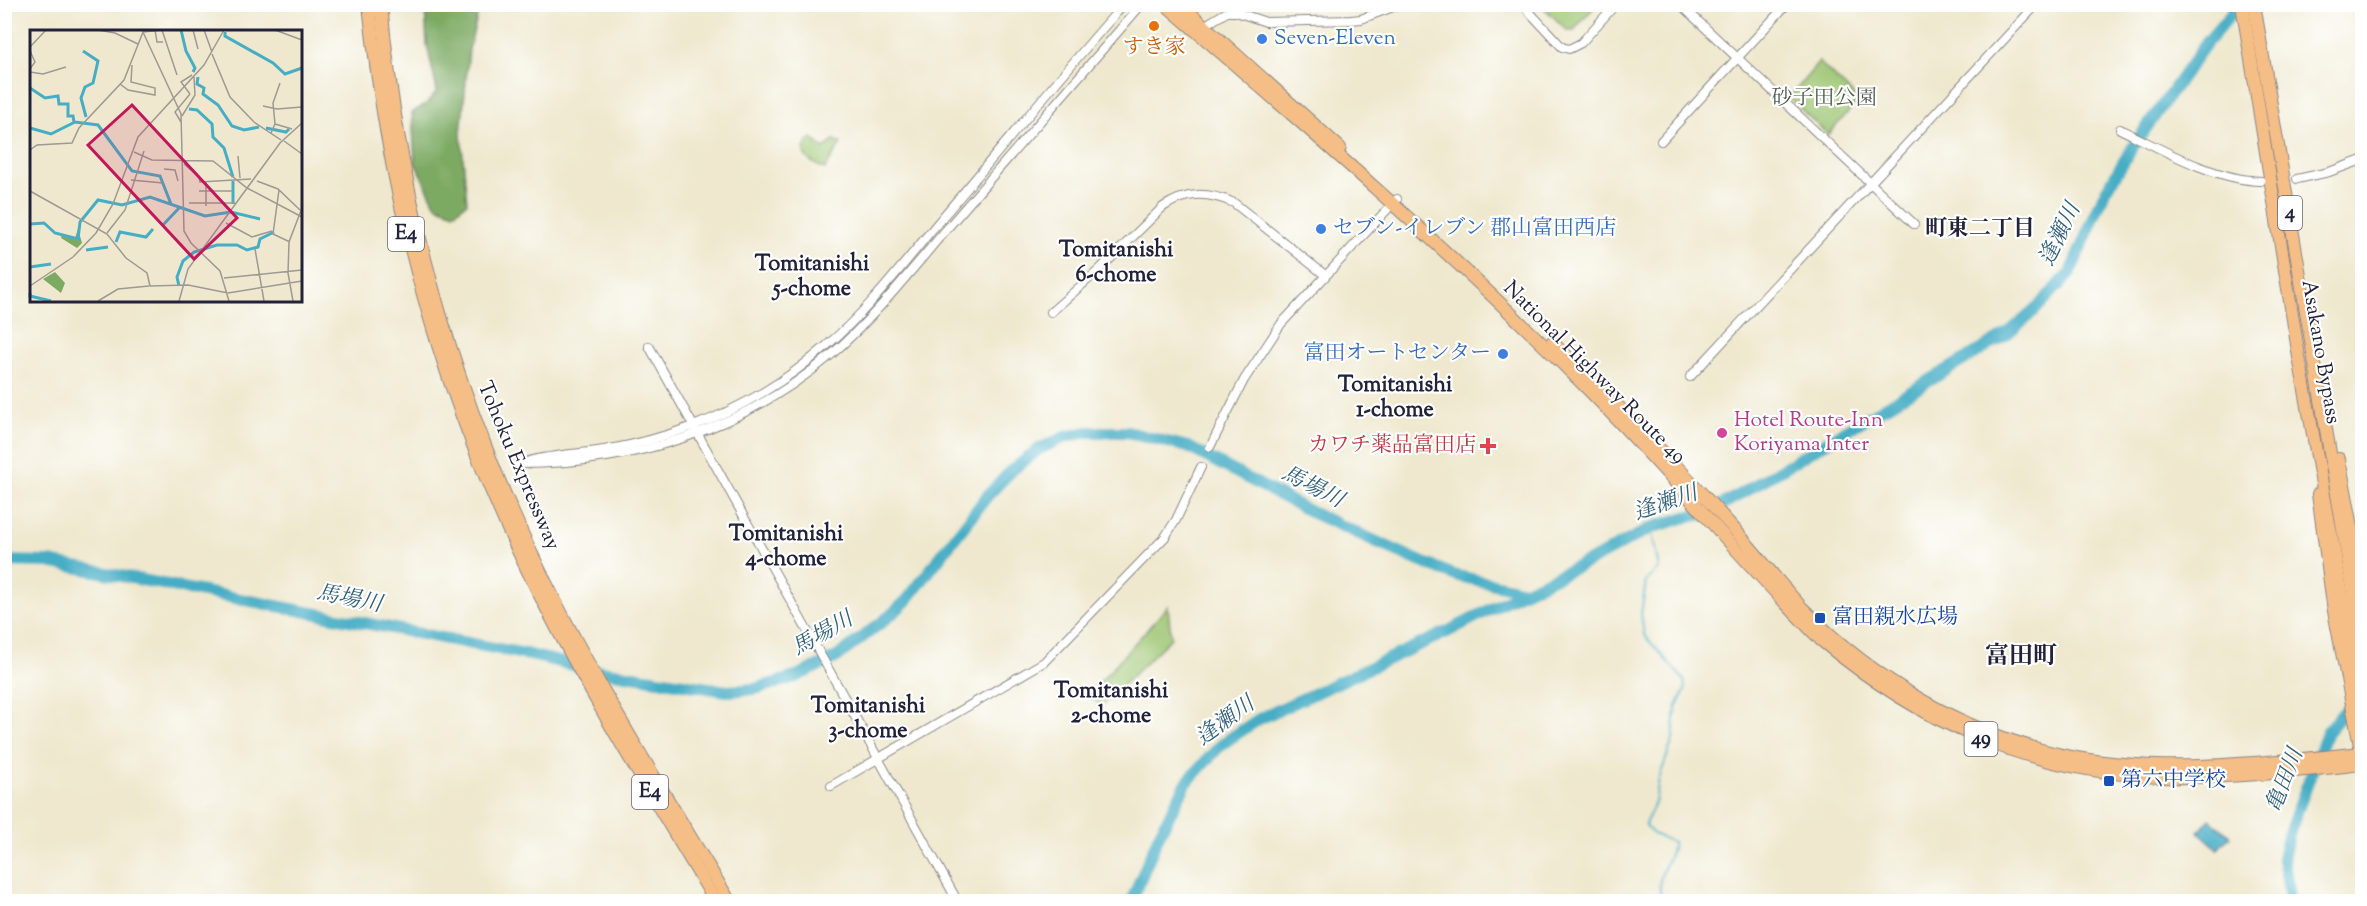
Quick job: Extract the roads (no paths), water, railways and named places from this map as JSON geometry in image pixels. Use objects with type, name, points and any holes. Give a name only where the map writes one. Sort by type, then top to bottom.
[{"type":"highway","name":"Tohoku Expressway","points":[[369,4],[383,118],[405,233],[437,347],[491,476],[521,556],[586,682],[716,902]]},
{"type":"highway","name":"Tohoku Expressway","points":[[381,4],[394,115],[417,231],[482,455]]},
{"type":"highway","name":"National Highway Route 49","points":[[1165,4],[1201,29],[1394,201],[1581,381],[1686,486],[1731,534],[1793,611],[1854,667],[1949,725],[2013,752],[2056,763],[2158,777],[2327,762],[2362,754]]},
{"type":"highway","name":"National Highway Route 49","points":[[1180,4],[1201,29]]},
{"type":"highway","name":"Asakano Bypass","points":[[2242,4],[2299,357],[2352,609],[2362,642]]},
{"type":"highway","name":"Asakano Bypass","points":[[2254,4],[2324,409],[2352,609],[2362,705]]},
{"type":"highway","points":[[2299,357],[2328,576],[2362,754]]},
{"type":"highway","points":[[2324,409],[2334,435],[2362,579]]},
{"type":"highway","name":"Tohoku Expressway","points":[[491,476],[582,651],[730,902]]},
{"type":"highway","name":"National Highway Route 49","points":[[2327,762],[2362,764]]},
{"type":"street","points":[[1124,4],[1068,67],[1005,146],[850,324],[824,348],[788,375],[696,430],[608,449],[550,456],[516,464],[549,464],[609,458],[657,447],[759,404],[802,377],[830,356],[884,302],[1142,4]]},
{"type":"street","points":[[1201,29],[1227,12],[1236,12],[1266,22],[1351,20],[1401,4]]},
{"type":"street","points":[[1522,4],[1562,46],[1569,49],[1581,43],[1616,4]]},
{"type":"street","points":[[1680,4],[1914,224]]},
{"type":"street","points":[[1661,141],[1787,4]]},
{"type":"street","points":[[1690,377],[2037,4]]},
{"type":"street","points":[[2120,129],[2207,168],[2246,180],[2261,181]]},
{"type":"street","points":[[2297,179],[2328,172],[2362,160]]},
{"type":"street","points":[[1052,312],[1163,207],[1190,194],[1218,196],[1234,203],[1325,275]]},
{"type":"street","points":[[1210,447],[1227,409],[1281,324],[1394,201]]},
{"type":"street","points":[[649,346],[958,902]]},
{"type":"street","points":[[831,786],[1044,662],[1165,537],[1176,520],[1201,467]]},
{"type":"water","points":[[2210,819],[2230,836],[2218,849],[2199,832]]},
{"type":"waterway","name":"逢瀬川","points":[[1131,902],[1159,835],[1187,782],[1218,748],[1259,719],[1449,631],[1651,528],[1686,517],[1707,514],[2007,334],[2034,311],[2070,273],[2104,194],[2132,148],[2207,42],[2240,4]]},
{"type":"waterway","name":"馬場川","points":[[4,561],[49,562],[530,655],[589,669],[727,691],[755,689],[795,677],[837,657],[891,615],[907,600],[988,495],[1011,471],[1039,449],[1065,437],[1087,432],[1127,432],[1188,447],[1313,513],[1454,575],[1525,591]]},
{"type":"waterway","points":[[1651,528],[1659,568],[1646,581],[1641,614],[1644,635],[1684,680],[1685,690],[1676,708],[1673,739],[1659,779],[1655,803],[1645,824],[1653,834],[1673,842],[1661,877],[1660,893],[1663,902]]},
{"type":"waterway","name":"亀田川","points":[[2291,902],[2283,858],[2289,833],[2327,732],[2357,697]]},
{"type":"place","name":"すき家","points":[[1154,26]]},
{"type":"place","name":"Seven-Eleven","points":[[1262,39]]},
{"type":"place","name":"セブン-イレブン 郡山富田西店","points":[[1321,229]]},
{"type":"place","name":"富田オートセンター","points":[[1503,354]]},
{"type":"place","name":"Hotel Route-Inn Koriyama Inter","points":[[1722,433]]},
{"type":"place","name":"カワチ薬品富田店","points":[[1488,446]]},
{"type":"place","name":"富田親水広場","points":[[1820,618]]},
{"type":"place","name":"第六中学校","points":[[2109,781]]},
{"type":"district","name":"町東二丁目","points":[[1980,230]]},
{"type":"district","name":"Tomitanishi 6-chome","points":[[1116,264]]},
{"type":"district","name":"Tomitanishi 5-chome","points":[[812,278]]},
{"type":"district","name":"Tomitanishi 1-chome","points":[[1395,398]]},
{"type":"district","name":"Tomitanishi 4-chome","points":[[786,548]]},
{"type":"district","name":"富田町","points":[[2021,657]]},
{"type":"district","name":"Tomitanishi 2-chome","points":[[1111,704]]},
{"type":"district","name":"Tomitanishi 3-chome","points":[[868,720]]},
{"type":"park label","name":"砂子田公園","points":[[1824,99]]}]
